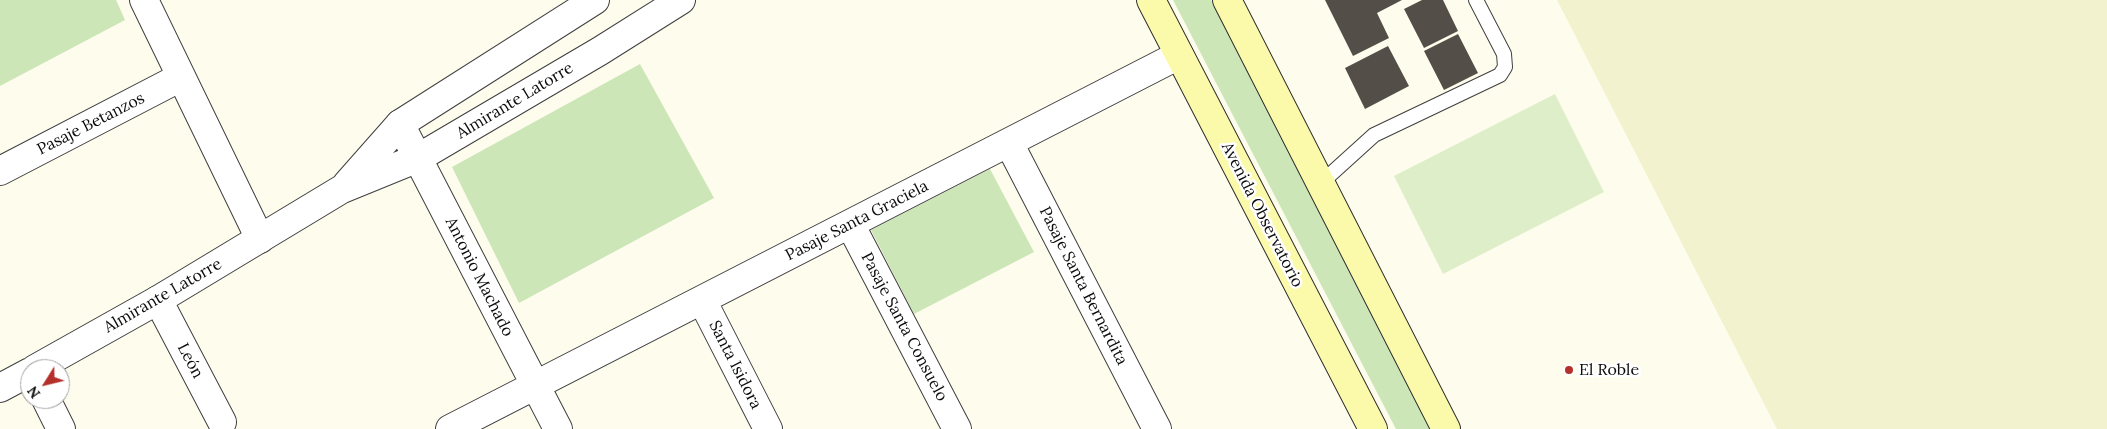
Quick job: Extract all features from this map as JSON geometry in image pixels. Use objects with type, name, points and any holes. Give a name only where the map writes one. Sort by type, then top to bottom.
[{"type":"main road","name":"Avenida Observatorio","points":[[1151,0],[1373,429]]},
{"type":"main road","points":[[1227,0],[1446,429]]},
{"type":"street","points":[[144,0],[260,239]]},
{"type":"street","name":"Almirante Latorre","points":[[342,189],[400,124],[595,0]]},
{"type":"street","name":"Almirante Latorre","points":[[53,359],[158,300],[342,189],[418,158],[600,51],[681,0]]},
{"type":"street","name":"Pasaje Santa Graciela","points":[[450,429],[1179,55]]},
{"type":"street","name":"Pasaje Betanzos","points":[[0,171],[181,77]]},
{"type":"street","name":"Antonio Machado","points":[[400,124],[558,429]]},
{"type":"street","name":"Pasaje Santa Bernardita","points":[[1009,143],[1157,429]]},
{"type":"street","name":"Pasaje Santa Consuelo","points":[[850,224],[957,429]]},
{"type":"street","name":"León","points":[[158,300],[222,422]]},
{"type":"street","name":"Santa Isidora","points":[[702,300],[768,429]]},
{"type":"street","points":[[0,388],[20,377]]},
{"type":"street","points":[[51,409],[62,429]]},
{"type":"lane","points":[[1321,183],[1374,134],[1500,74],[1505,67],[1504,54],[1476,0]]},
{"type":"green space","points":[[0,0],[116,0],[125,20],[0,86]]},
{"type":"green space","points":[[1173,0],[1211,0],[1432,429],[1396,429]]},
{"type":"green space","points":[[1557,0],[2107,0],[2107,429],[1777,429]]},
{"type":"green space","points":[[640,64],[714,198],[519,303],[452,167]]},
{"type":"green space","points":[[1555,94],[1604,192],[1443,274],[1394,176]]},
{"type":"green space","points":[[990,169],[1034,252],[914,314],[871,230]]},
{"type":"building","points":[[1325,0],[1402,0],[1377,13],[1389,38],[1353,56]]},
{"type":"building","points":[[1422,0],[1443,0],[1458,31],[1424,48],[1404,9]]},
{"type":"building","points":[[1458,34],[1478,73],[1444,90],[1424,51]]},
{"type":"building","points":[[1388,46],[1409,86],[1365,109],[1345,68]]},
{"type":"place","name":"El Roble","points":[[1569,370]]}]
